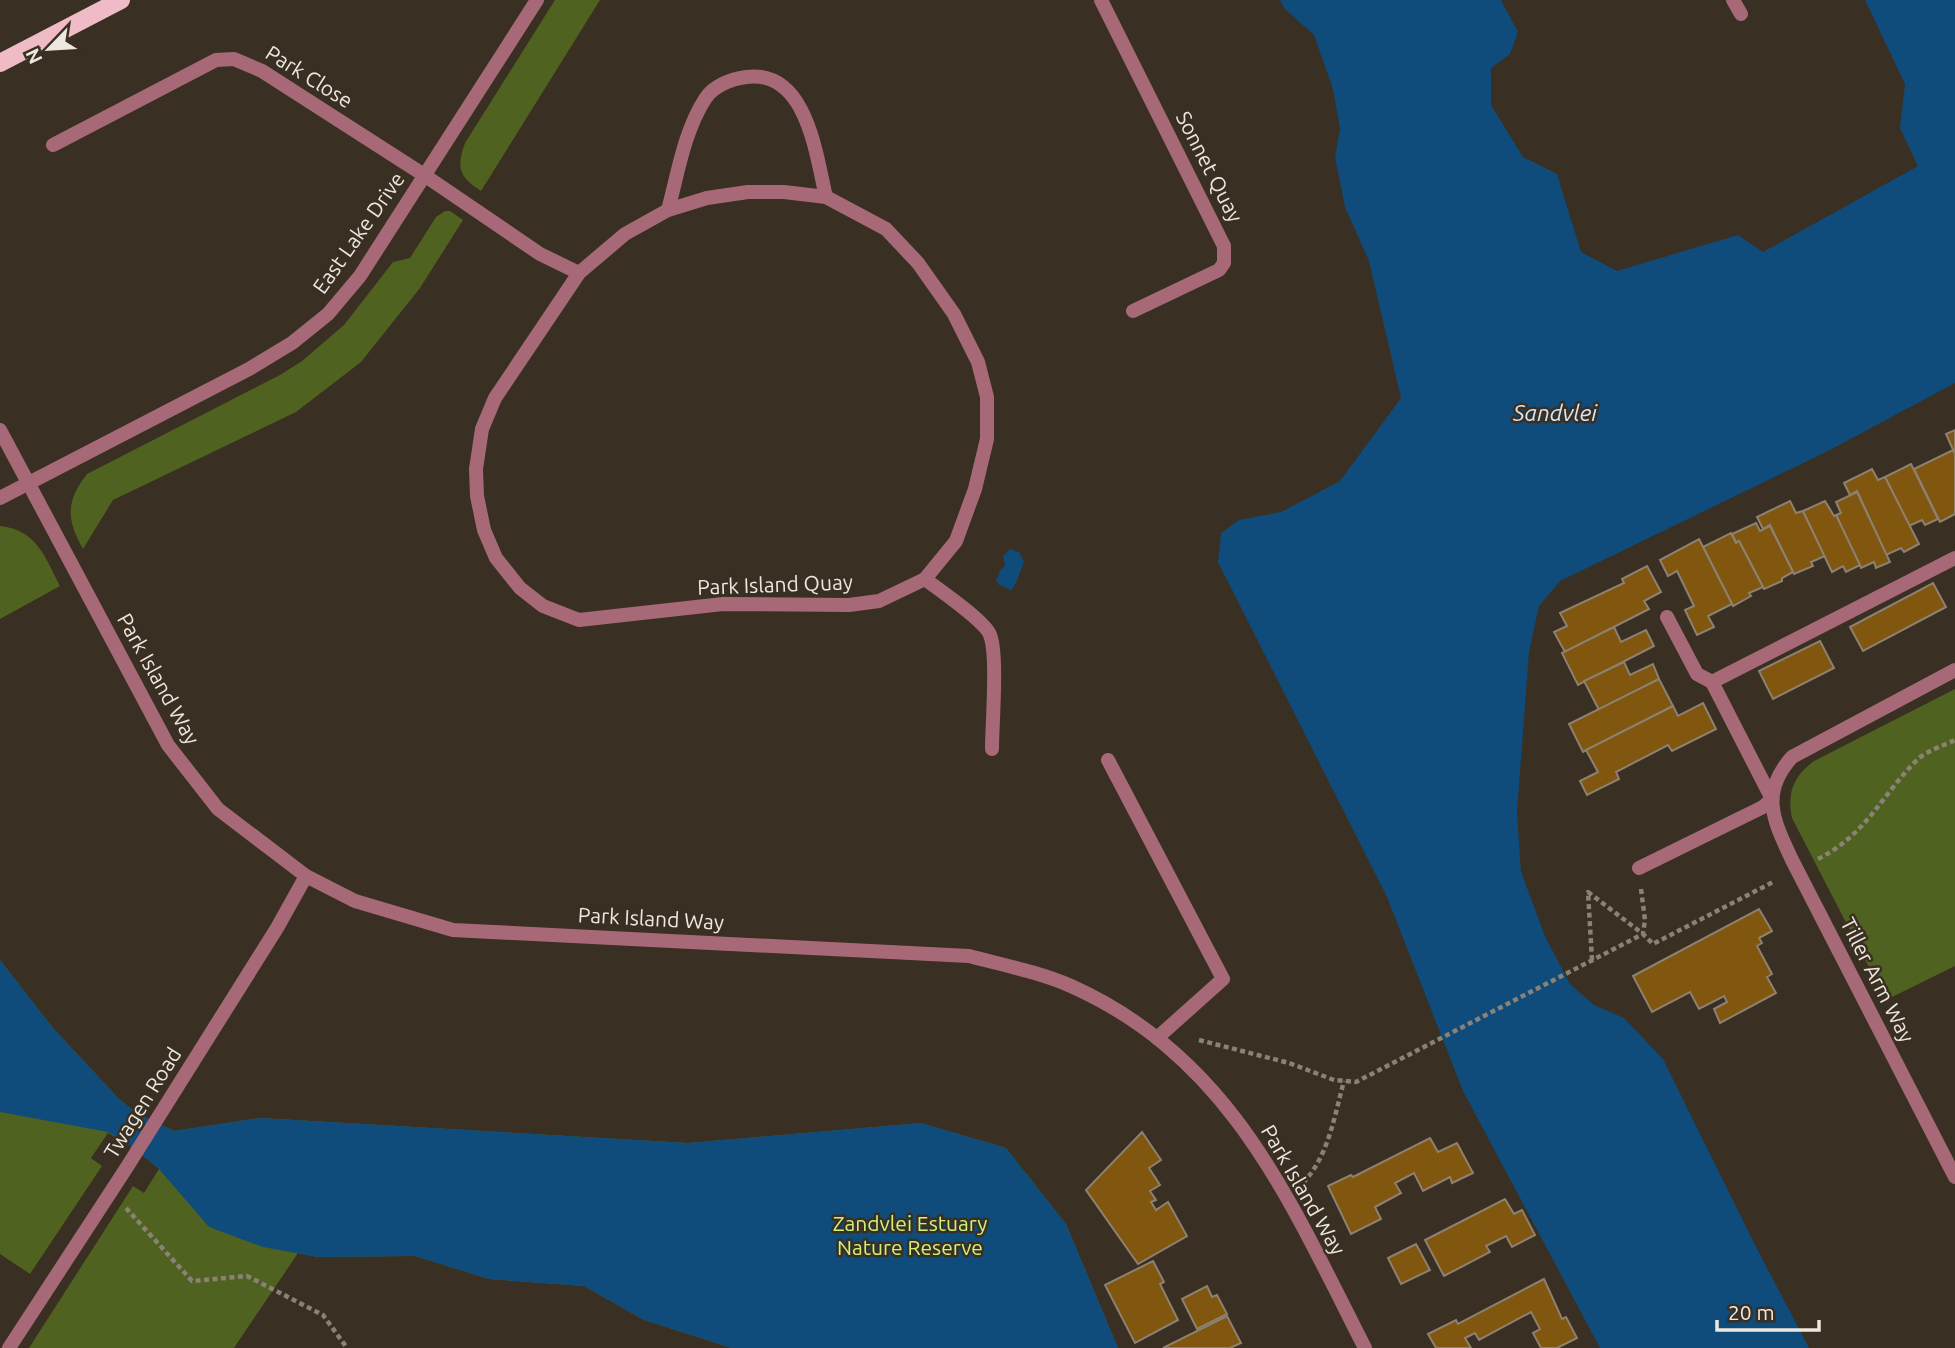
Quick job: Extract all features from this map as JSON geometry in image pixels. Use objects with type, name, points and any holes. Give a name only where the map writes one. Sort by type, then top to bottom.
[{"type":"main road","points":[[0,63],[121,0]]},
{"type":"street","name":"East Lake Drive","points":[[0,498],[249,369],[292,343],[328,314],[359,276],[537,0]]},
{"type":"street","name":"Sonnet Quay","points":[[1101,0],[1224,246],[1224,263],[1219,270],[1133,311]]},
{"type":"street","points":[[1733,0],[1741,14]]},
{"type":"street","name":"Park Close","points":[[53,145],[216,60],[234,59],[262,71],[424,175]]},
{"type":"street","points":[[668,211],[688,134],[707,96],[732,79],[750,77],[780,85],[796,98],[807,122],[826,197]]},
{"type":"street","points":[[424,175],[540,254],[579,273]]},
{"type":"street","name":"Park Island Quay","points":[[748,192],[784,192],[826,197],[886,229],[918,263],[954,314],[978,362],[987,397],[987,439],[975,489],[956,541],[925,579],[879,601],[849,605],[723,604],[579,620],[543,606],[520,588],[496,558],[484,530],[477,496],[476,469],[482,429],[495,398],[579,273],[625,234],[668,211],[707,198],[748,192]]},
{"type":"street","name":"Park Island Way","points":[[0,430],[168,745],[218,809],[306,876],[355,901],[453,930],[969,956],[1048,977],[1071,986],[1120,1013],[1171,1048],[1210,1086],[1237,1119],[1264,1156],[1366,1348]]},
{"type":"street","points":[[1712,682],[1955,558]]},
{"type":"street","points":[[925,579],[982,624],[990,635],[993,655],[992,749]]},
{"type":"street","name":"Tiller Arm Way","points":[[1667,617],[1697,674],[1712,682],[1772,799],[1774,822],[1797,870],[1955,1177]]},
{"type":"street","points":[[1639,868],[1763,807],[1772,799],[1776,780],[1783,767],[1801,750],[1955,670]]},
{"type":"street","points":[[1108,760],[1223,979],[1157,1038]]},
{"type":"street","name":"Twagen Road","points":[[9,1348],[167,1104],[277,928],[306,876]]},
{"type":"path","points":[[1592,960],[1588,892],[1653,944],[1839,848],[1861,828],[1919,758],[1955,740]]},
{"type":"path","points":[[1639,868],[1645,920],[1643,934]]},
{"type":"path","points":[[1171,1048],[1196,1040],[1289,1063],[1334,1080],[1356,1082],[1643,934]]},
{"type":"path","points":[[1285,1194],[1306,1181],[1323,1154],[1344,1081]]},
{"type":"path","points":[[111,1192],[192,1281],[247,1276],[323,1315],[347,1348]]},
{"type":"green space","points":[[555,0],[600,0],[481,191],[468,181],[461,171],[465,143]]},
{"type":"green space","points":[[450,211],[463,220],[420,288],[361,362],[296,412],[113,500],[83,549],[71,519],[71,510],[75,493],[87,474],[280,375],[302,361],[344,325],[393,262],[410,258],[436,217]]},
{"type":"green space","points":[[0,526],[23,533],[31,539],[44,555],[60,586],[0,619]]},
{"type":"green space","points":[[1955,689],[1955,966],[1886,1000],[1792,818],[1791,793],[1796,779],[1814,761]]},
{"type":"green space","name":"Zandvlei Estuary Nature Reserve","points":[[0,960],[53,1028],[119,1099],[138,1114],[174,1131],[260,1118],[688,1143],[921,1123],[1006,1148],[1066,1224],[1118,1348],[732,1348],[644,1320],[584,1286],[489,1279],[415,1256],[318,1257],[298,1253],[234,1348],[29,1348],[133,1186],[144,1193],[159,1169],[131,1146],[108,1133],[91,1158],[102,1166],[30,1274],[0,1254]]},
{"type":"water","name":"Sandvlei","points":[[1280,0],[1501,0],[1518,32],[1510,54],[1491,68],[1491,105],[1523,157],[1557,174],[1581,252],[1617,271],[1738,235],[1763,252],[1918,166],[1900,128],[1905,84],[1865,0],[1955,0],[1955,383],[1828,451],[1560,581],[1539,606],[1529,652],[1517,812],[1521,872],[1545,936],[1570,984],[1594,1005],[1624,1018],[1663,1059],[1809,1348],[1600,1348],[1463,1091],[1387,897],[1218,562],[1221,533],[1239,520],[1281,512],[1340,481],[1401,398],[1369,261],[1345,207],[1335,157],[1340,129],[1333,89],[1314,35],[1285,9]]},
{"type":"water","points":[[1010,549],[1019,552],[1024,562],[1011,590],[996,581],[1005,565],[1003,556]]},
{"type":"water","name":"Zandvlei Estuary Nature Reserve","points":[[0,960],[53,1028],[119,1099],[138,1114],[174,1131],[260,1118],[688,1143],[921,1123],[1006,1148],[1066,1224],[1118,1348],[732,1348],[644,1320],[584,1286],[489,1279],[415,1256],[318,1257],[263,1247],[209,1227],[159,1169],[131,1146],[108,1132],[0,1112]]},
{"type":"building","points":[[1955,430],[1955,454],[1946,434]]},
{"type":"building","points":[[1953,450],[1955,514],[1940,522],[1914,469]]},
{"type":"building","points":[[1911,464],[1938,519],[1925,525],[1922,520],[1909,526],[1885,477]]},
{"type":"building","points":[[1872,469],[1878,480],[1885,477],[1919,544],[1904,552],[1901,548],[1886,555],[1857,491],[1850,495],[1844,483]]},
{"type":"building","points":[[1857,492],[1890,562],[1876,568],[1874,562],[1861,568],[1836,515],[1841,513],[1836,502]]},
{"type":"building","points":[[1790,501],[1796,513],[1803,511],[1825,556],[1811,562],[1813,566],[1794,574],[1770,525],[1763,529],[1757,517]]},
{"type":"building","points":[[1825,501],[1834,516],[1836,515],[1860,565],[1846,572],[1843,566],[1832,572],[1803,511]]},
{"type":"building","points":[[1756,523],[1760,531],[1770,526],[1793,572],[1782,578],[1782,581],[1764,589],[1739,541],[1736,542],[1732,534]]},
{"type":"building","points":[[1731,533],[1736,543],[1739,541],[1763,587],[1749,593],[1751,596],[1733,606],[1703,547]]},
{"type":"building","points":[[1699,539],[1732,604],[1708,616],[1714,627],[1697,635],[1685,610],[1694,606],[1677,571],[1668,576],[1660,560]]},
{"type":"building","points":[[1647,566],[1661,592],[1644,601],[1649,609],[1565,652],[1554,632],[1567,626],[1560,613],[1624,583],[1622,579]]},
{"type":"building","points":[[1933,583],[1946,607],[1863,651],[1850,627]]},
{"type":"building","points":[[1614,627],[1621,642],[1646,630],[1654,646],[1578,685],[1562,653]]},
{"type":"building","points":[[1820,641],[1834,668],[1773,699],[1759,671]]},
{"type":"building","points":[[1624,662],[1630,675],[1653,664],[1659,679],[1599,710],[1584,681]]},
{"type":"building","points":[[1659,679],[1673,706],[1583,752],[1569,724]]},
{"type":"building","points":[[1703,703],[1716,729],[1672,751],[1668,745],[1616,772],[1619,779],[1587,795],[1580,781],[1598,772],[1586,750],[1673,706],[1678,716]]},
{"type":"building","points":[[1759,909],[1772,931],[1759,938],[1762,943],[1757,946],[1772,974],[1767,977],[1776,993],[1720,1023],[1714,1009],[1727,1002],[1724,996],[1699,1009],[1690,992],[1652,1012],[1633,976]]},
{"type":"building","points":[[1142,1132],[1161,1160],[1149,1168],[1160,1185],[1150,1191],[1156,1200],[1151,1202],[1156,1210],[1168,1202],[1187,1236],[1138,1264],[1086,1190]]},
{"type":"building","points":[[1430,1138],[1438,1152],[1457,1143],[1473,1173],[1452,1183],[1450,1177],[1423,1191],[1414,1173],[1395,1183],[1401,1193],[1375,1207],[1381,1219],[1351,1234],[1328,1186],[1351,1175],[1353,1177]]},
{"type":"building","points":[[1505,1199],[1514,1214],[1522,1210],[1535,1235],[1512,1247],[1506,1236],[1486,1246],[1490,1252],[1444,1276],[1425,1240]]},
{"type":"building","points":[[1416,1244],[1430,1270],[1401,1284],[1388,1258]]},
{"type":"building","points":[[1153,1261],[1164,1282],[1160,1284],[1178,1320],[1135,1343],[1105,1285]]},
{"type":"building","points":[[1544,1279],[1562,1319],[1566,1317],[1577,1338],[1557,1348],[1541,1348],[1533,1333],[1540,1329],[1531,1312],[1479,1340],[1475,1333],[1465,1338],[1471,1348],[1436,1348],[1428,1334],[1456,1320],[1458,1324]]},
{"type":"building","points":[[1207,1286],[1212,1297],[1217,1295],[1227,1314],[1197,1329],[1182,1299]]},
{"type":"building","points":[[1227,1316],[1241,1343],[1230,1348],[1163,1348]]}]
